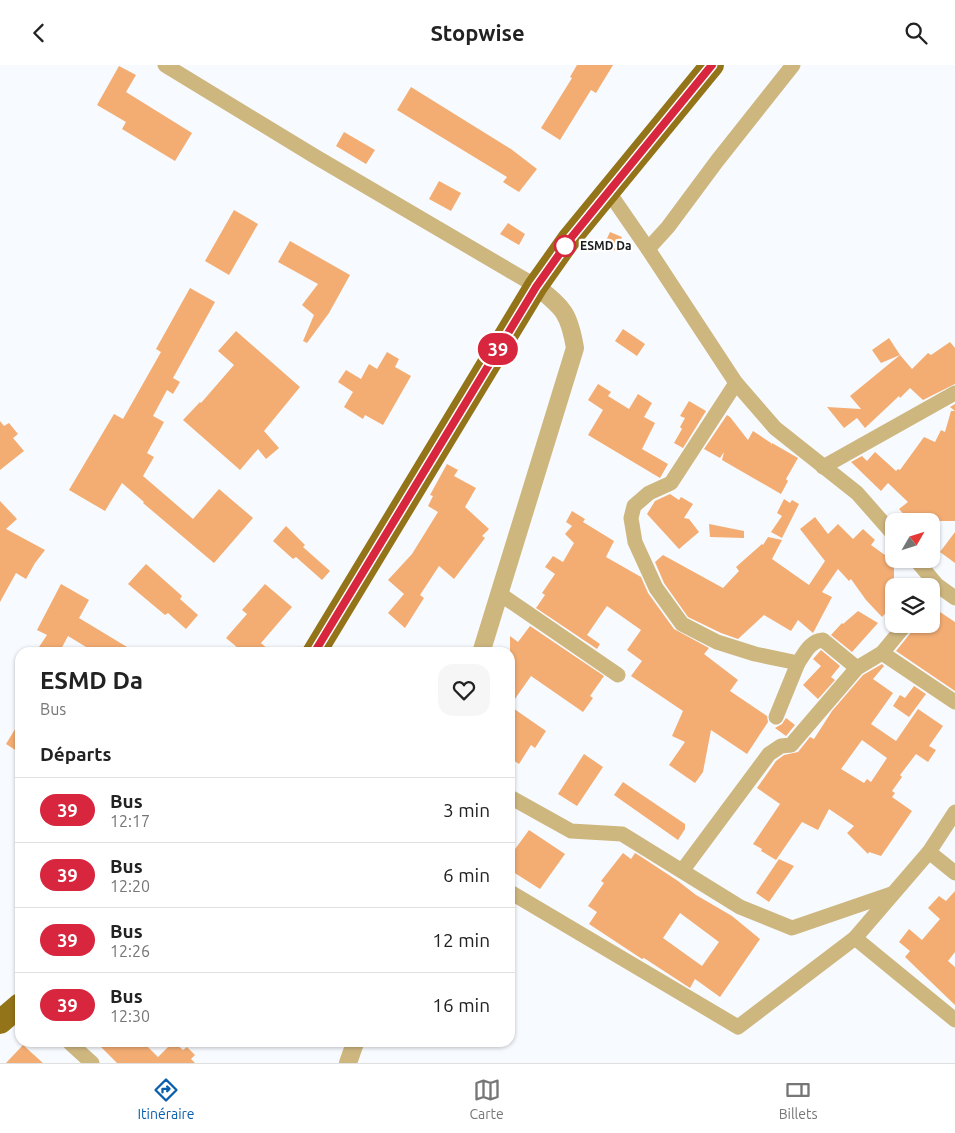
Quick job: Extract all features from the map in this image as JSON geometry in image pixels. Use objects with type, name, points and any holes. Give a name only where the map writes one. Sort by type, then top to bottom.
[{"type":"highway","points":[[318,647],[536,287],[570,239],[608,191],[712,65]]},
{"type":"highway","points":[[0,1022],[15,1009]]},
{"type":"street","points":[[165,65],[536,287],[560,306],[571,326],[575,348],[483,647]]},
{"type":"street","points":[[648,249],[668,227],[717,161],[793,65]]},
{"type":"street","points":[[608,191],[736,383],[775,428],[857,493],[885,525]]},
{"type":"street","points":[[736,383],[671,483],[649,493],[634,505],[631,518],[635,542],[656,588],[682,624],[717,642],[755,654],[798,663]]},
{"type":"street","points":[[823,467],[955,393]]},
{"type":"street","points":[[940,592],[955,598]]},
{"type":"street","points":[[500,594],[618,675]]},
{"type":"street","points":[[682,871],[769,755],[781,746],[791,745],[857,668],[882,653],[899,633]]},
{"type":"street","points":[[776,717],[798,663],[816,641],[823,640],[857,668]]},
{"type":"street","points":[[882,653],[955,702]]},
{"type":"street","points":[[515,800],[571,831],[622,834],[740,907],[792,928],[893,893]]},
{"type":"street","points":[[515,895],[738,1027],[855,938],[929,852],[955,812]]},
{"type":"street","points":[[929,852],[955,873]]},
{"type":"street","points":[[855,938],[955,1020]]},
{"type":"street","points":[[74,1047],[92,1063]]},
{"type":"street","points":[[348,1063],[354,1047]]},
{"type":"building","points":[[577,65],[613,65],[596,93],[591,90],[560,140],[541,128],[572,78],[570,77]]},
{"type":"building","points":[[119,66],[136,75],[126,92],[192,133],[175,161],[122,129],[126,122],[97,105]]},
{"type":"building","points":[[411,87],[511,149],[537,169],[519,192],[503,182],[507,177],[397,110]]},
{"type":"building","points":[[344,132],[375,150],[366,164],[336,146]]},
{"type":"building","points":[[439,181],[461,193],[451,211],[429,199]]},
{"type":"building","points":[[234,210],[258,224],[229,275],[205,261]]},
{"type":"building","points":[[508,223],[525,234],[519,245],[500,234]]},
{"type":"building","points":[[610,232],[622,237],[616,251],[604,245]]},
{"type":"building","points":[[290,241],[350,275],[329,313],[307,343],[303,341],[314,315],[302,305],[318,284],[278,262]]},
{"type":"building","points":[[190,288],[215,302],[173,378],[180,382],[173,394],[167,390],[153,416],[164,422],[147,453],[154,457],[143,476],[193,519],[219,489],[253,518],[214,563],[122,483],[105,511],[69,490],[114,414],[123,419],[161,352],[156,349]]},
{"type":"building","points":[[623,329],[645,344],[637,356],[615,341]]},
{"type":"building","points":[[236,331],[300,387],[264,431],[279,448],[266,459],[258,449],[240,470],[183,420],[201,403],[234,365],[218,351]]},
{"type":"building","points":[[889,338],[900,355],[881,363],[872,350]]},
{"type":"building","points":[[950,342],[955,348],[955,384],[923,400],[910,388],[865,428],[857,418],[844,428],[827,407],[861,409],[850,396],[900,355],[912,369],[928,353],[931,355]]},
{"type":"building","points":[[387,352],[399,359],[395,367],[411,376],[383,425],[365,415],[363,419],[344,407],[353,392],[338,382],[346,370],[361,379],[369,364],[377,369]]},
{"type":"building","points":[[598,384],[611,392],[608,396],[629,409],[638,394],[652,403],[644,417],[655,423],[642,449],[668,464],[660,478],[588,435],[603,410],[588,400]]},
{"type":"building","points":[[689,401],[706,411],[683,448],[674,443],[682,429],[680,427],[685,418],[680,416]]},
{"type":"building","points":[[955,404],[955,411],[950,407]]},
{"type":"building","points":[[951,411],[955,411],[955,521],[940,521],[940,513],[903,513],[899,509],[908,502],[888,483],[881,491],[851,462],[862,456],[867,461],[875,452],[896,471],[900,470],[924,437],[935,442],[941,430],[945,432]]},
{"type":"building","points":[[727,415],[748,440],[753,431],[771,443],[771,445],[772,443],[798,458],[786,479],[788,481],[781,494],[722,460],[724,452],[720,458],[704,449]]},
{"type":"building","points":[[0,421],[4,426],[9,423],[18,434],[13,438],[24,451],[0,470]]},
{"type":"building","points":[[447,464],[458,470],[454,476],[476,488],[465,507],[489,529],[482,536],[485,538],[454,579],[439,566],[420,595],[424,598],[405,628],[388,613],[404,594],[388,580],[412,554],[438,512],[428,506],[433,496],[430,495]]},
{"type":"building","points":[[670,494],[679,500],[681,497],[693,504],[684,518],[689,519],[699,532],[679,549],[647,514],[655,501]]},
{"type":"building","points":[[784,499],[790,503],[792,500],[799,504],[782,538],[771,532],[782,516],[777,513]]},
{"type":"building","points":[[0,501],[17,519],[6,529],[45,550],[26,579],[16,573],[0,602]]},
{"type":"building","points":[[572,511],[585,519],[583,522],[614,541],[606,557],[641,577],[648,593],[674,629],[709,648],[704,654],[738,680],[730,691],[767,716],[768,722],[747,754],[711,730],[703,772],[695,783],[669,765],[685,742],[672,736],[683,711],[631,676],[642,661],[627,650],[641,630],[607,606],[587,635],[600,644],[597,649],[536,608],[545,595],[542,593],[555,574],[545,567],[553,556],[563,562],[574,543],[565,534],[572,526],[566,522]]},
{"type":"building","points":[[815,517],[828,534],[838,524],[853,539],[863,529],[875,540],[871,545],[885,555],[885,568],[894,568],[894,578],[885,578],[885,614],[882,617],[866,600],[851,579],[849,581],[838,569],[822,592],[832,597],[813,633],[798,620],[791,631],[764,615],[738,639],[688,617],[664,583],[655,562],[663,555],[723,588],[739,571],[736,567],[763,545],[768,537],[782,540],[772,559],[809,585],[825,561],[800,529]]},
{"type":"building","points":[[709,524],[744,531],[744,538],[710,537]]},
{"type":"building","points":[[286,526],[305,545],[303,547],[330,571],[322,580],[296,557],[293,559],[273,541]]},
{"type":"building","points":[[955,532],[955,563],[940,552]]},
{"type":"building","points":[[146,564],[182,596],[180,599],[198,615],[186,629],[168,613],[165,615],[128,584]]},
{"type":"building","points":[[61,584],[89,600],[79,618],[127,647],[86,647],[68,636],[62,647],[39,647],[47,635],[37,630]]},
{"type":"building","points":[[265,584],[292,607],[261,643],[265,647],[237,647],[226,638],[247,614],[242,610]]},
{"type":"building","points":[[858,611],[878,623],[852,652],[831,635],[842,623]]},
{"type":"building","points":[[940,612],[955,622],[955,691],[896,651],[911,633],[940,633]]},
{"type":"building","points":[[530,626],[604,676],[590,696],[593,698],[583,712],[531,676],[515,699],[515,647],[510,647],[510,636],[518,642]]},
{"type":"building","points":[[821,650],[840,666],[831,677],[835,680],[818,699],[803,685],[821,666],[813,659]]},
{"type":"building","points":[[882,664],[884,666],[873,679],[893,693],[871,724],[896,741],[918,709],[943,726],[929,746],[936,750],[928,762],[916,754],[900,775],[902,777],[892,791],[895,793],[892,797],[912,811],[881,856],[869,852],[868,854],[847,833],[854,826],[829,809],[818,830],[802,822],[776,860],[753,844],[780,804],[757,788],[776,761],[784,755],[798,752],[810,737],[814,739],[832,711],[863,675]],"holes":[[[862,740],[887,758],[871,782],[867,779],[864,783],[841,769]]]},
{"type":"building","points":[[914,686],[926,694],[909,717],[893,706],[900,695],[905,698]]},
{"type":"building","points":[[515,709],[546,731],[535,748],[531,745],[519,764],[515,761]]},
{"type":"building","points":[[786,718],[795,725],[786,736],[775,728],[782,724]]},
{"type":"building","points":[[15,729],[15,750],[6,744]]},
{"type":"building","points":[[584,754],[603,767],[577,806],[558,794]]},
{"type":"building","points":[[623,782],[685,824],[685,829],[678,840],[614,795]]},
{"type":"building","points":[[529,830],[565,854],[540,889],[515,873],[515,849]]},
{"type":"building","points":[[623,853],[631,859],[635,853],[696,895],[732,916],[760,939],[720,997],[695,979],[690,988],[589,924],[597,912],[588,906],[604,883],[601,881]],"holes":[[[680,913],[719,942],[702,966],[663,938]]]},
{"type":"building","points":[[779,859],[794,866],[769,902],[756,893]]},
{"type":"building","points":[[955,891],[955,952],[948,961],[955,967],[955,1005],[905,957],[910,951],[899,942],[909,929],[922,940],[940,919],[928,908],[939,896],[946,901]]},
{"type":"building","points":[[21,1047],[25,1047],[43,1063],[6,1063]]},
{"type":"building","points":[[101,1047],[148,1047],[158,1057],[168,1047],[180,1047],[183,1050],[187,1047],[195,1055],[191,1059],[195,1063],[117,1063]]},
{"type":"bus line","name":"39","points":[[318,647],[536,287],[570,239],[608,191],[712,65]]},
{"type":"place","name":"ESMD Da","points":[[565,246]]}]
